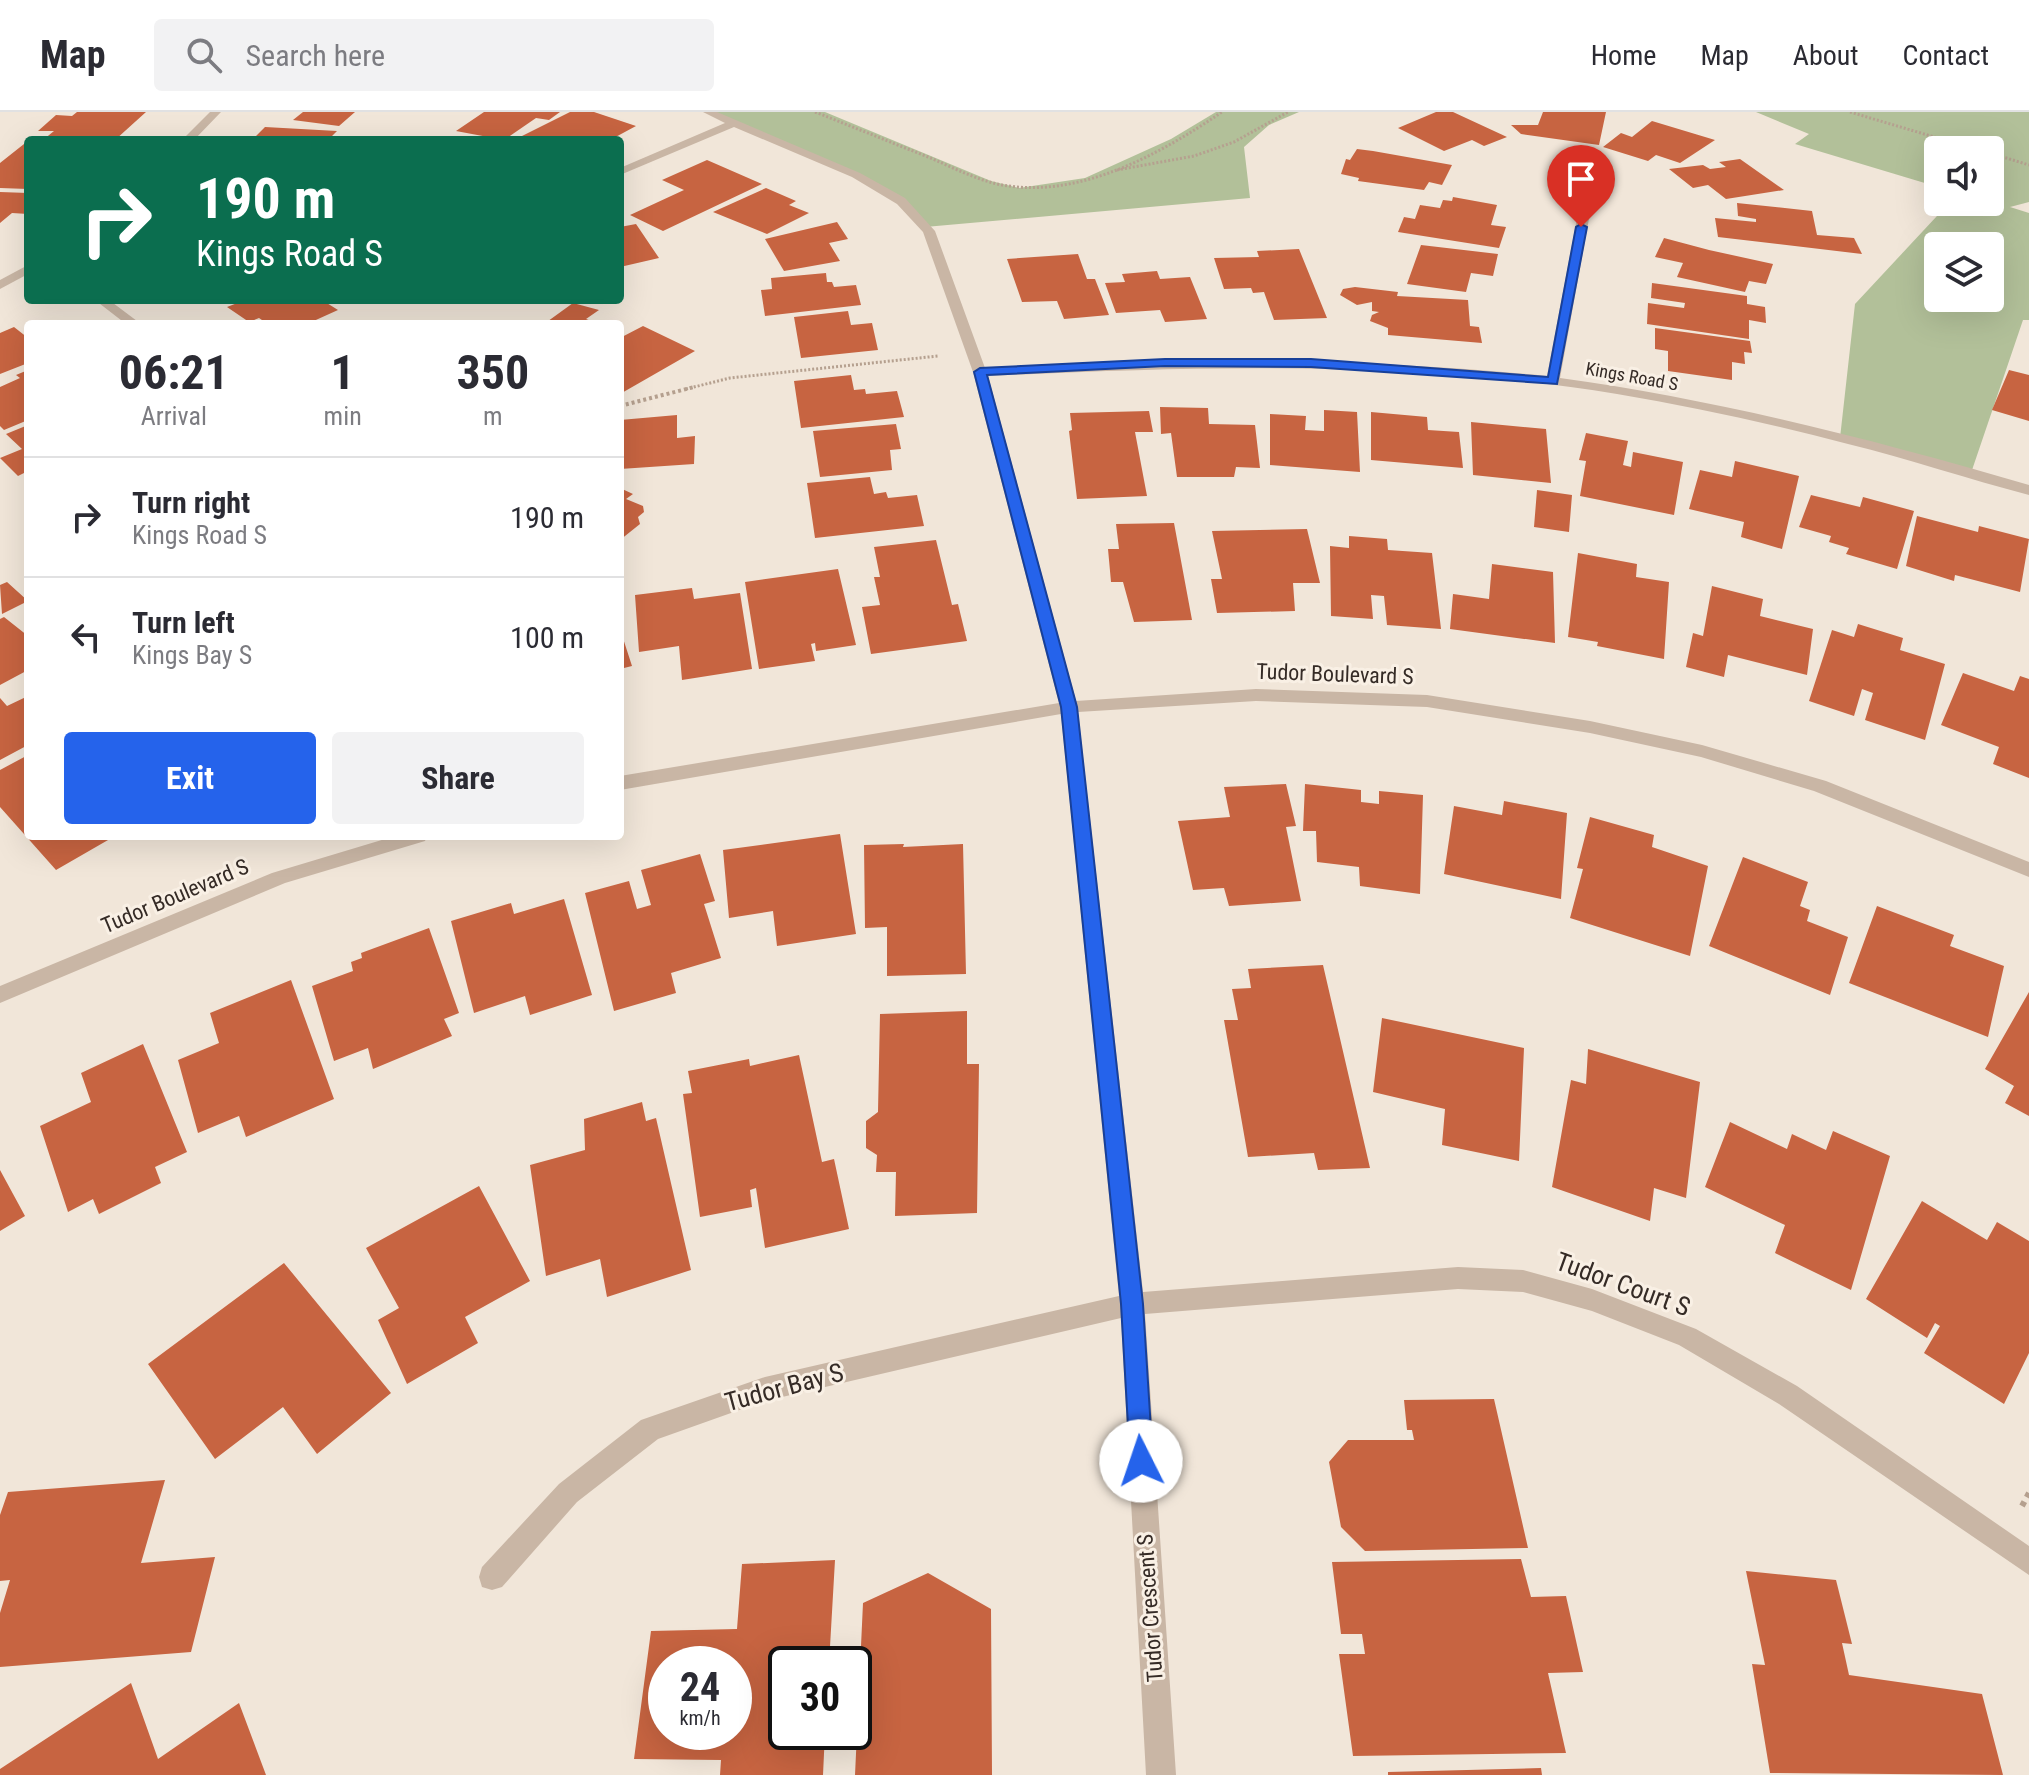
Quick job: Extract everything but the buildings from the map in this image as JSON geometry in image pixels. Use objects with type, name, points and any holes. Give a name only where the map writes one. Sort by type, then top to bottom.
[{"type":"street","points":[[192,136],[216,112]]},
{"type":"street","name":"Tudor Crescent S","points":[[708,112],[856,175],[901,201],[929,231],[980,372],[1069,707],[1132,1304],[1161,1775]]},
{"type":"street","points":[[624,170],[734,123]]},
{"type":"street","points":[[1553,381],[1587,197]]},
{"type":"street","points":[[0,285],[24,273]]},
{"type":"street","points":[[106,304],[128,320]]},
{"type":"street","name":"Kings Road S","points":[[980,372],[1165,362],[1311,363],[1553,381],[1819,432],[2029,490]]},
{"type":"street","name":"Tudor Boulevard S","points":[[624,782],[1069,707],[1283,695],[1427,701],[1498,711],[1702,751],[1805,782],[2029,870]]},
{"type":"street","name":"Tudor Boulevard S","points":[[0,995],[279,878],[405,840]]},
{"type":"street","name":"Tudor Court S","points":[[1132,1304],[1458,1278],[1523,1281],[1592,1300],[1687,1337],[1788,1395],[2029,1562]]},
{"type":"street","name":"Tudor Bay S","points":[[492,1577],[568,1493],[650,1429],[765,1389],[1132,1304]]},
{"type":"path","points":[[815,112],[977,177],[1009,186],[1044,187],[1108,171],[1194,156],[1234,142],[1288,112]]},
{"type":"path","points":[[1108,171],[1172,143],[1222,112]]},
{"type":"path","points":[[1850,112],[1931,136]]},
{"type":"path","points":[[2004,157],[2029,165]]},
{"type":"path","points":[[624,405],[730,378],[973,353]]},
{"type":"green space","points":[[708,112],[825,112],[991,181],[1019,188],[1085,178],[1171,139],[1216,112],[1299,112],[1269,125],[1244,147],[1250,198],[925,227],[903,206],[851,172]]},
{"type":"green space","points":[[1756,112],[2029,112],[2029,202],[2010,207],[2029,213],[2029,320],[2023,320],[1971,473],[1840,438],[1855,304],[1937,216],[2004,216],[2004,136],[1924,136],[1924,183],[1795,144],[1809,134]]},
{"type":"route","points":[[1141,1461],[1132,1304],[1069,707],[980,372],[1165,362],[1311,363],[1553,381],[1581,227]]}]
